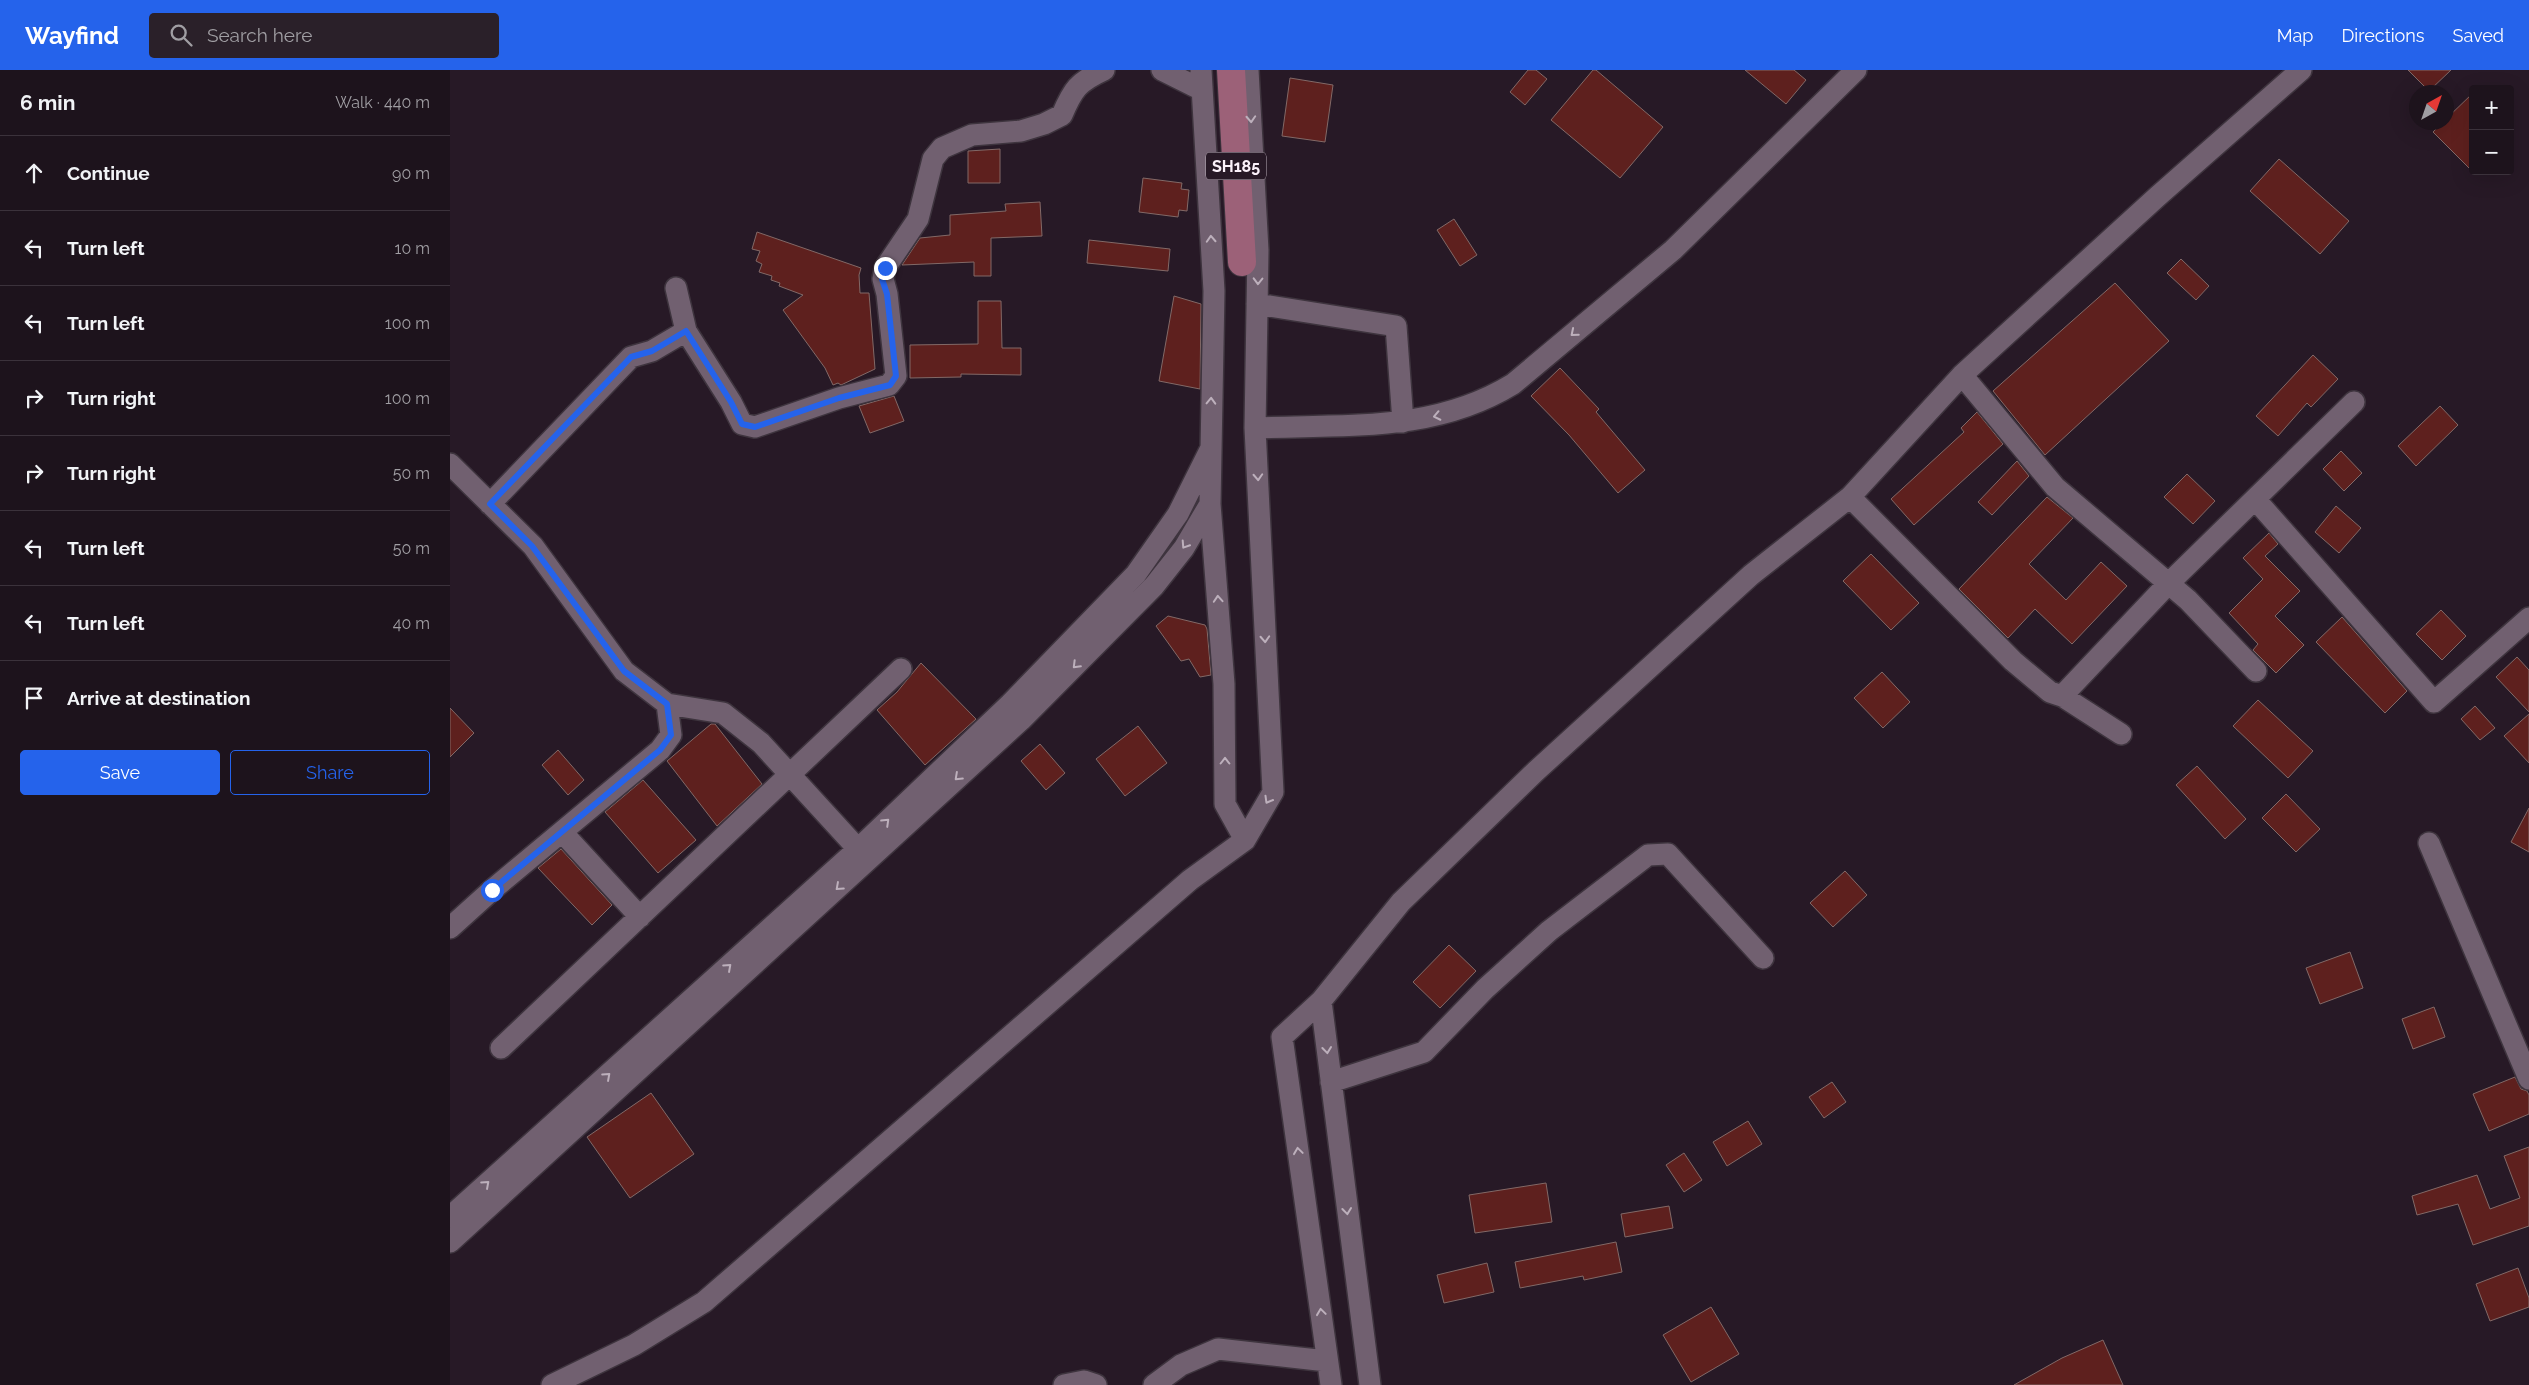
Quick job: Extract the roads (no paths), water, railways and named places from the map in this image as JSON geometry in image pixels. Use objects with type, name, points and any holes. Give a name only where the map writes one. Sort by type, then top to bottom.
[{"type":"main road","name":"SH185","points":[[1231,70],[1242,262]]},
{"type":"street","points":[[676,288],[686,331],[731,402],[742,424],[755,427],[839,398],[890,385],[896,376],[887,294],[882,279],[885,268],[918,219],[933,159],[942,148],[972,135],[1021,131],[1044,124],[1062,115],[1072,92],[1089,77],[1104,70]]},
{"type":"street","points":[[1162,70],[1202,80],[1214,291],[1210,504],[1224,684],[1225,804],[1245,840]]},
{"type":"street","points":[[552,1385],[634,1345],[704,1302],[1190,880],[1245,840],[1273,792],[1255,428],[1258,250],[1248,70]]},
{"type":"street","points":[[1255,428],[1403,422],[1450,413],[1498,393],[1513,384],[1673,250],[1856,70]]},
{"type":"street","points":[[1331,1385],[1282,1037],[1321,1001],[1401,902],[1536,771],[1751,575],[1850,497],[1962,375],[2158,196],[2301,70]]},
{"type":"street","points":[[1257,304],[1396,326],[1403,422]]},
{"type":"street","points":[[490,504],[631,357],[652,351],[686,331]]},
{"type":"street","points":[[1962,375],[2055,487],[2168,585],[2188,600],[2256,671]]},
{"type":"street","points":[[2062,696],[2168,585],[2354,402]]},
{"type":"street","points":[[682,1019],[1010,704],[1136,574],[1178,514],[1210,450]]},
{"type":"street","points":[[450,464],[532,546],[624,671],[667,704],[723,713],[761,743],[858,849]]},
{"type":"street","points":[[1850,497],[2014,661],[2050,692],[2062,696],[2121,734]]},
{"type":"street","points":[[2256,499],[2434,702],[2529,618]]},
{"type":"street","points":[[450,1242],[515,1170],[682,1019],[1021,720],[1154,586],[1184,548],[1210,504]]},
{"type":"street","points":[[501,1048],[901,669]]},
{"type":"street","points":[[450,928],[492,890],[660,750],[671,735],[667,704]]},
{"type":"street","points":[[562,832],[640,916]]},
{"type":"street","points":[[2429,843],[2529,1079]]},
{"type":"street","points":[[1331,1082],[1424,1052],[1485,989],[1549,931],[1648,855],[1668,854],[1762,958]]},
{"type":"street","points":[[1321,1001],[1370,1385]]},
{"type":"street","points":[[450,1217],[515,1170]]},
{"type":"street","points":[[1154,1385],[1181,1365],[1218,1349],[1327,1361]]},
{"type":"street","points":[[1064,1385],[1084,1381],[1096,1385]]}]
